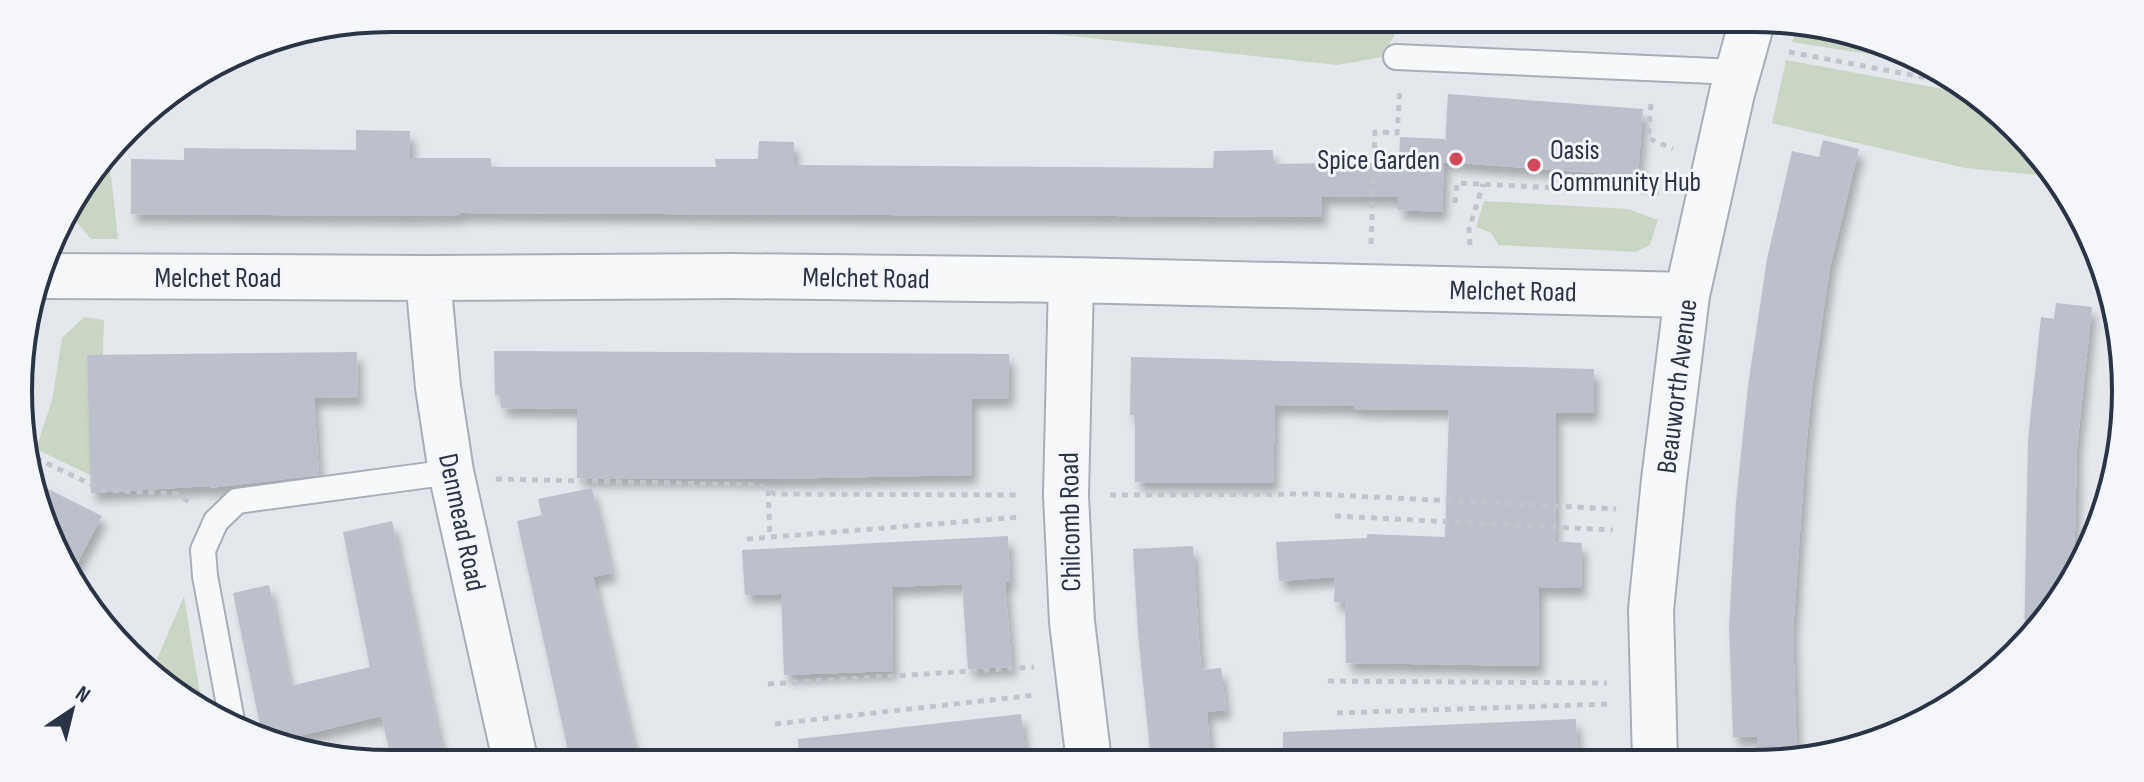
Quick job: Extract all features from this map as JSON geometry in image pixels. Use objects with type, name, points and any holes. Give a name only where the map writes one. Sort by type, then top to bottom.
[{"type":"street","name":"Beauworth Avenue","points":[[1655,750],[1651,610],[1687,295],[1745,45]]},
{"type":"street","name":"Melchet Road","points":[[51,276],[732,276],[1071,280],[1687,295]]},
{"type":"street","name":"Denmead Road","points":[[428,278],[438,387],[451,475],[513,750]]},
{"type":"street","name":"Chilcomb Road","points":[[1071,280],[1067,504],[1072,622],[1088,750]]},
{"type":"lane","points":[[1396,57],[1745,45]]},
{"type":"lane","points":[[230,712],[203,550],[216,521],[237,501],[451,475]]},
{"type":"path","points":[[1745,45],[1929,78]]},
{"type":"path","points":[[1371,244],[1375,132],[1397,133],[1400,89]]},
{"type":"path","points":[[1651,94],[1648,138],[1653,139]]},
{"type":"path","points":[[1455,203],[1457,183],[1709,195]]},
{"type":"path","points":[[1470,246],[1469,229],[1483,184]]},
{"type":"path","points":[[39,460],[103,490],[177,494],[216,521]]},
{"type":"path","points":[[451,475],[759,485],[775,494],[1067,504]]},
{"type":"path","points":[[768,490],[770,537]]},
{"type":"path","points":[[747,539],[1067,504],[1314,494],[1660,521]]},
{"type":"path","points":[[1335,516],[1660,521]]},
{"type":"path","points":[[768,684],[1079,677]]},
{"type":"path","points":[[775,724],[1079,677]]},
{"type":"path","points":[[1328,681],[1652,692]]},
{"type":"path","points":[[1337,713],[1652,692]]},
{"type":"green space","points":[[1034,32],[1396,32],[1382,57],[1337,65]]},
{"type":"green space","points":[[1794,35],[1800,35],[1846,44],[1883,56],[1792,42]]},
{"type":"green space","points":[[1786,60],[1947,90],[1990,121],[2040,175],[1965,168],[1772,123]]},
{"type":"green space","points":[[110,167],[118,239],[91,239],[75,220]]},
{"type":"green space","points":[[1484,201],[1628,209],[1658,220],[1650,245],[1636,252],[1499,245],[1491,233],[1476,227]]},
{"type":"green space","points":[[84,317],[104,320],[103,355],[87,356],[92,476],[37,449],[52,400],[62,338]]},
{"type":"green space","points":[[184,596],[200,695],[156,662]]},
{"type":"building","points":[[1448,94],[1643,109],[1638,176],[1444,162],[1442,212],[1398,210],[1398,197],[1322,196],[1322,217],[131,214],[131,159],[184,160],[184,148],[356,150],[356,130],[410,131],[410,158],[491,158],[491,167],[716,167],[715,159],[758,159],[759,141],[794,142],[794,165],[1213,168],[1214,151],[1273,150],[1273,164],[1399,162],[1400,137],[1445,139],[1445,146]]},
{"type":"building","points":[[1823,140],[1859,149],[1830,267],[1812,388],[1793,631],[1797,747],[1757,750],[1757,737],[1733,737],[1729,626],[1736,502],[1748,386],[1767,259],[1792,151],[1819,157]]},
{"type":"building","points":[[2056,303],[2092,307],[2077,448],[2075,551],[2024,626],[2028,440],[2041,317],[2054,319]]},
{"type":"building","points":[[494,351],[1009,354],[1009,398],[972,399],[972,475],[770,479],[577,478],[577,409],[501,408],[501,396],[495,395]]},
{"type":"building","points":[[357,352],[358,397],[314,398],[319,475],[210,488],[91,493],[87,355]]},
{"type":"building","points":[[1131,357],[1594,369],[1594,413],[1556,413],[1555,541],[1582,543],[1581,588],[1539,587],[1539,666],[1346,663],[1345,603],[1334,602],[1335,577],[1279,581],[1276,542],[1367,538],[1367,534],[1445,537],[1449,410],[1275,405],[1273,483],[1135,482],[1135,415],[1130,415]]},
{"type":"building","points":[[45,488],[102,516],[77,564],[59,528]]},
{"type":"building","points":[[592,488],[612,573],[593,577],[635,750],[568,750],[517,521],[542,515],[538,499]]},
{"type":"building","points":[[392,521],[442,750],[389,750],[381,716],[299,736],[300,738],[260,725],[233,593],[269,585],[290,686],[370,667],[343,532]]},
{"type":"building","points":[[1008,536],[1010,582],[1005,582],[1012,667],[968,669],[962,584],[892,587],[893,671],[784,675],[781,594],[745,595],[742,550]]},
{"type":"building","points":[[1193,546],[1201,670],[1221,668],[1226,710],[1207,712],[1210,750],[1150,750],[1133,549]]},
{"type":"building","points":[[1021,714],[1025,750],[798,750],[798,739]]},
{"type":"building","points":[[1576,719],[1577,750],[1283,750],[1283,732]]},
{"type":"place","name":"Spice Garden","points":[[1456,159]]},
{"type":"place","name":"Oasis Community Hub","points":[[1534,165]]}]
